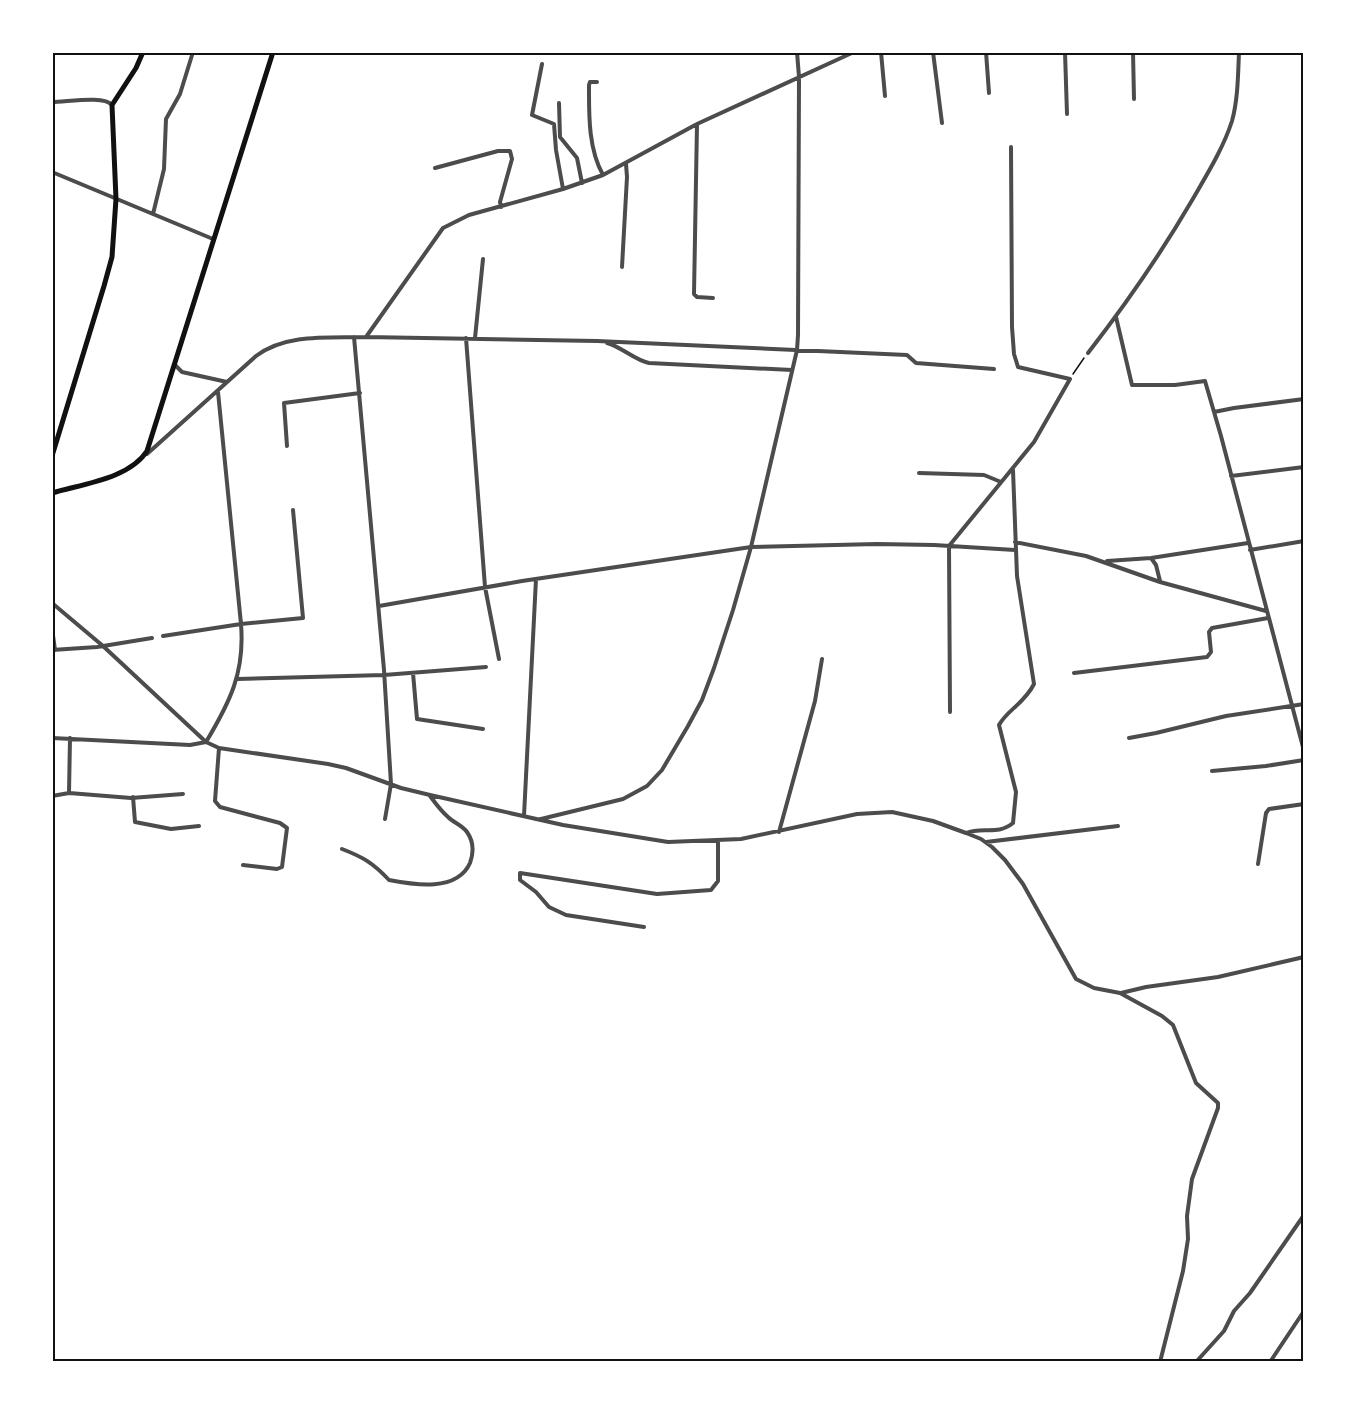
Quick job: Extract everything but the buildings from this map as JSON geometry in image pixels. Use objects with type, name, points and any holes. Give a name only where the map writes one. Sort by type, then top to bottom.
[{"type":"main road","points":[[53,454],[108,272],[114,241],[116,200],[112,105],[136,68],[143,52]]},
{"type":"main road","points":[[52,493],[114,475],[142,458],[150,441],[175,365],[273,52]]},
{"type":"street","points":[[153,214],[164,169],[166,119],[180,94],[193,52]]},
{"type":"street","points":[[540,820],[605,804],[636,794],[647,786],[662,770],[702,700],[723,643],[751,547],[798,335],[799,77],[797,52]]},
{"type":"street","points":[[366,337],[443,228],[469,215],[563,189],[603,175],[697,124],[854,52]]},
{"type":"street","points":[[881,52],[885,96]]},
{"type":"street","points":[[933,52],[942,123]]},
{"type":"street","points":[[986,52],[989,93]]},
{"type":"street","points":[[1065,52],[1067,114]]},
{"type":"street","points":[[1133,52],[1134,99]]},
{"type":"street","points":[[1088,353],[1161,253],[1212,165],[1232,120],[1238,81],[1239,52]]},
{"type":"street","points":[[542,64],[532,115],[554,124],[563,189]]},
{"type":"street","points":[[597,82],[590,82],[589,85],[591,131],[594,157],[603,175]]},
{"type":"street","points":[[52,102],[102,99],[112,105]]},
{"type":"street","points":[[559,103],[561,142],[576,155],[582,183]]},
{"type":"street","points":[[697,124],[694,294],[696,297],[713,298]]},
{"type":"street","points":[[951,712],[949,546],[1034,442],[1070,379],[1018,367],[1014,354],[1011,284],[1011,147]]},
{"type":"street","points":[[435,168],[498,151],[510,151],[512,159],[500,202],[501,207]]},
{"type":"street","points":[[622,267],[626,164]]},
{"type":"street","points":[[52,172],[213,239]]},
{"type":"street","points":[[475,338],[483,259]]},
{"type":"street","points":[[1116,317],[1132,385],[1175,385],[1205,381],[1304,751]]},
{"type":"street","points":[[354,337],[384,675],[391,784],[385,819]]},
{"type":"street","points":[[142,458],[256,356],[273,345],[304,339],[366,337],[597,341],[907,355],[916,363],[994,369]]},
{"type":"street","points":[[466,338],[485,587],[499,659]]},
{"type":"street","points":[[597,341],[617,346],[649,363],[792,370]]},
{"type":"street","points":[[175,365],[182,372],[223,383],[227,382]]},
{"type":"street","points":[[52,738],[190,745],[206,742],[226,707],[237,679],[242,654],[242,624],[218,391]]},
{"type":"street","points":[[287,446],[284,403],[360,393]]},
{"type":"street","points":[[1213,410],[1304,399]]},
{"type":"street","points":[[1231,476],[1304,466]]},
{"type":"street","points":[[966,833],[973,830],[1005,829],[1013,823],[1016,792],[999,725],[1002,719],[1029,695],[1034,684],[1017,576],[1013,469]]},
{"type":"street","points":[[919,473],[984,475],[1001,482]]},
{"type":"street","points":[[163,636],[242,624],[303,618],[293,510]]},
{"type":"street","points":[[1250,550],[1304,541]]},
{"type":"street","points":[[1015,542],[1110,562],[1248,543]]},
{"type":"street","points":[[379,606],[485,587],[751,547],[877,544],[1015,550]]},
{"type":"street","points":[[1086,556],[1160,582],[1267,612]]},
{"type":"street","points":[[1151,558],[1156,565],[1160,582]]},
{"type":"street","points":[[524,816],[536,579]]},
{"type":"street","points":[[52,603],[103,646],[206,742],[219,747],[328,764],[430,795],[540,820],[668,842],[741,839],[857,814],[892,813],[933,821],[986,843],[1005,860],[1023,884],[1076,978],[1094,988],[1120,993],[1162,1016],[1173,1025],[1194,1081],[1217,1101],[1218,1106],[1192,1179],[1187,1216],[1188,1239],[1183,1271],[1160,1362]]},
{"type":"street","points":[[1074,673],[1207,657],[1211,652],[1209,632],[1212,628],[1268,618]]},
{"type":"street","points":[[52,628],[54,650],[103,646],[152,638]]},
{"type":"street","points":[[779,832],[816,701],[822,659]]},
{"type":"street","points":[[237,679],[384,675],[486,667]]},
{"type":"street","points":[[413,673],[417,719],[483,729]]},
{"type":"street","points":[[1129,738],[1226,716],[1304,704]]},
{"type":"street","points":[[69,793],[70,738]]},
{"type":"street","points":[[219,747],[215,801],[220,807],[280,823],[286,828],[282,867],[277,869],[243,865]]},
{"type":"street","points":[[1212,771],[1304,760]]},
{"type":"street","points":[[52,796],[69,793],[133,797],[183,794]]},
{"type":"street","points":[[342,849],[376,866],[389,880],[434,885],[448,883],[466,873],[473,854],[467,832],[440,809],[430,795]]},
{"type":"street","points":[[133,797],[135,822],[171,829],[200,826]]},
{"type":"street","points":[[1258,864],[1266,813],[1269,809],[1304,804]]},
{"type":"street","points":[[986,843],[1118,826]]},
{"type":"street","points":[[644,927],[566,915],[549,907],[536,892],[519,880],[520,873],[657,894],[711,890],[718,881],[718,840]]},
{"type":"street","points":[[1120,993],[1218,976],[1304,957]]},
{"type":"street","points":[[1196,1362],[1224,1331],[1234,1311],[1250,1293],[1304,1215]]},
{"type":"street","points":[[1270,1362],[1304,1311]]},
{"type":"path","points":[[1070,379],[1088,353]]}]
